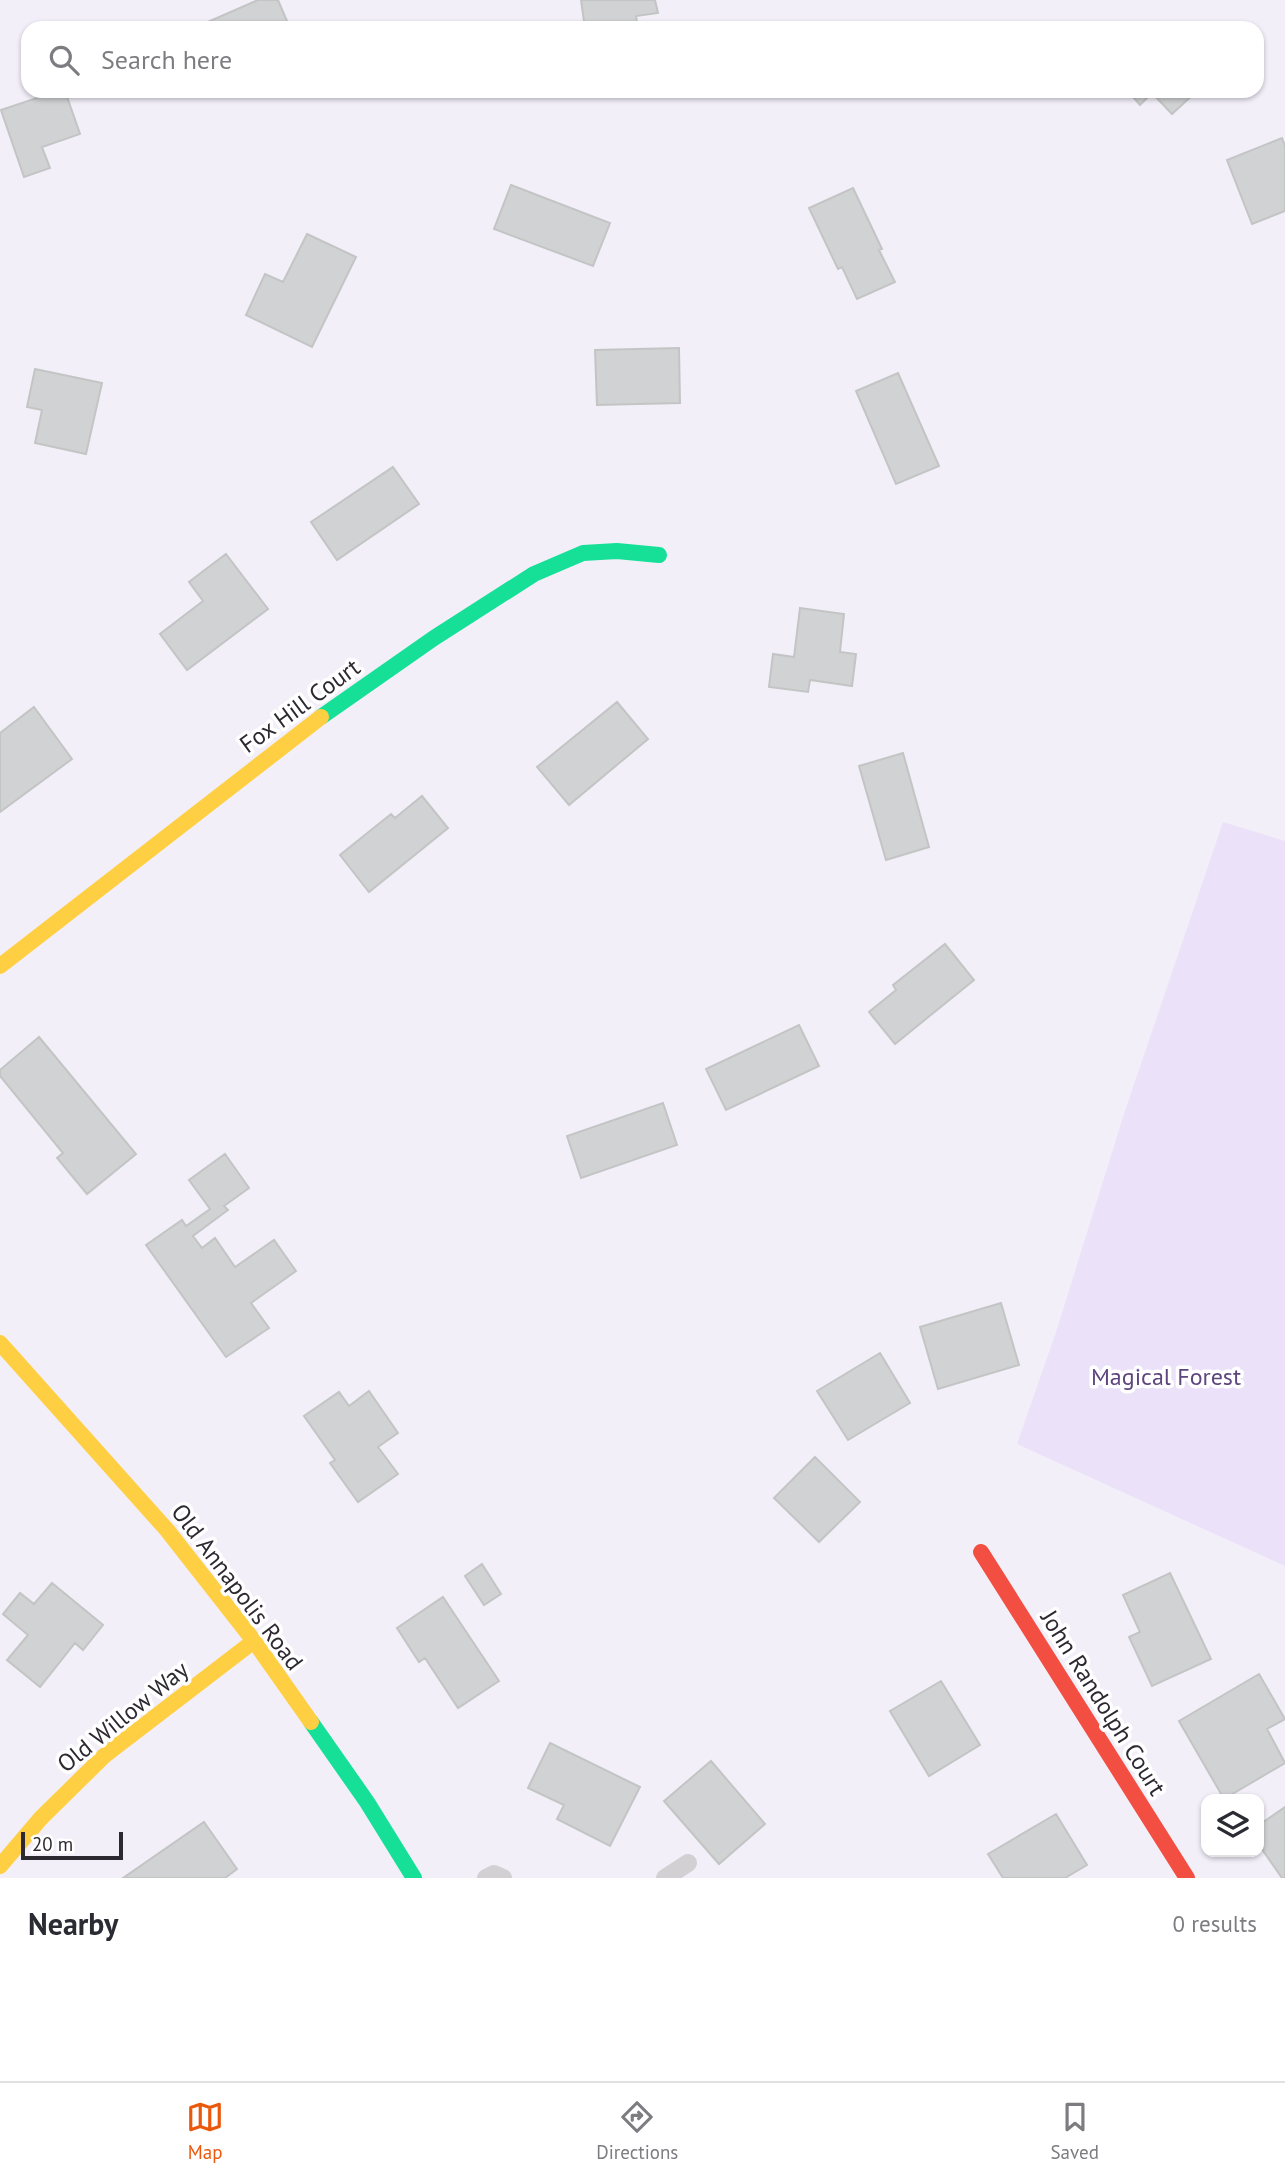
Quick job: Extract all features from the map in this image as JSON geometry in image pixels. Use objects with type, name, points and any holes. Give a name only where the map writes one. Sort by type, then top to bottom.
[{"type":"street","name":"Fox Hill Court","points":[[0,966],[325,714],[434,638],[534,574],[583,552],[617,551],[659,555]]},
{"type":"street","name":"Old Annapolis Road","points":[[0,1343],[167,1530],[254,1641],[367,1802],[414,1878]]},
{"type":"street","name":"John Randolph Court","points":[[981,1552],[1187,1878]]},
{"type":"street","name":"Old Willow Way","points":[[0,1866],[41,1818],[104,1756],[254,1641]]},
{"type":"lane","points":[[666,1878],[688,1863]]},
{"type":"lane","points":[[486,1878],[494,1874],[503,1878]]},
{"type":"green space","name":"Magical Forest","points":[[1223,822],[1285,841],[1285,1566],[1017,1444],[1056,1332],[1124,1114]]},
{"type":"building","points":[[258,0],[278,0],[287,21],[210,21]]},
{"type":"building","points":[[581,0],[655,0],[658,13],[636,16],[637,21],[584,21]]},
{"type":"building","points":[[37,98],[67,98],[80,134],[42,147],[50,168],[24,177],[1,110]]},
{"type":"building","points":[[1134,98],[1147,98],[1140,105]]},
{"type":"building","points":[[1157,98],[1189,98],[1172,114]]},
{"type":"building","points":[[1282,138],[1285,146],[1285,211],[1252,224],[1227,160]]},
{"type":"building","points":[[511,185],[610,223],[593,266],[494,229]]},
{"type":"building","points":[[853,188],[895,282],[857,299],[842,267],[838,269],[809,208]]},
{"type":"building","points":[[307,234],[356,257],[312,347],[246,315],[265,274],[283,282]]},
{"type":"building","points":[[679,348],[680,403],[597,405],[595,350]]},
{"type":"building","points":[[35,369],[102,383],[86,454],[35,443],[42,410],[27,407]]},
{"type":"building","points":[[898,373],[939,466],[896,484],[856,391]]},
{"type":"building","points":[[393,467],[419,504],[337,560],[311,522]]},
{"type":"building","points":[[226,554],[268,609],[187,670],[160,634],[203,601],[189,582]]},
{"type":"building","points":[[800,608],[844,614],[840,652],[856,654],[852,686],[810,680],[808,692],[769,687],[773,654],[794,657]]},
{"type":"building","points":[[617,702],[648,739],[569,805],[537,767]]},
{"type":"building","points":[[34,707],[72,759],[0,812],[0,733]]},
{"type":"building","points":[[903,753],[929,847],[886,860],[859,766]]},
{"type":"building","points":[[422,796],[448,828],[369,892],[340,855],[391,814],[395,818]]},
{"type":"building","points":[[945,944],[974,980],[895,1044],[869,1012],[896,990],[893,985]]},
{"type":"building","points":[[799,1025],[819,1066],[726,1110],[706,1069]]},
{"type":"building","points":[[39,1037],[136,1154],[87,1194],[57,1158],[63,1153],[0,1076],[0,1070]]},
{"type":"building","points":[[663,1103],[677,1145],[581,1178],[567,1136]]},
{"type":"building","points":[[225,1154],[249,1188],[224,1206],[228,1210],[193,1236],[202,1248],[215,1238],[235,1267],[274,1240],[296,1271],[251,1303],[269,1328],[226,1357],[146,1245],[182,1220],[186,1226],[210,1209],[189,1180]]},
{"type":"building","points":[[1001,1303],[1019,1365],[938,1389],[920,1327]]},
{"type":"building","points":[[880,1353],[910,1403],[848,1440],[817,1391]]},
{"type":"building","points":[[369,1391],[398,1433],[378,1447],[398,1474],[358,1502],[330,1463],[335,1460],[304,1416],[339,1392],[349,1406]]},
{"type":"building","points":[[815,1457],[860,1502],[819,1542],[774,1498]]},
{"type":"building","points":[[482,1564],[501,1594],[484,1605],[465,1576]]},
{"type":"building","points":[[1170,1573],[1211,1659],[1152,1686],[1129,1637],[1140,1632],[1123,1595]]},
{"type":"building","points":[[52,1583],[103,1625],[83,1650],[75,1643],[40,1687],[7,1660],[28,1635],[3,1614],[20,1593],[34,1604]]},
{"type":"building","points":[[443,1597],[499,1681],[458,1708],[425,1658],[419,1662],[397,1628]]},
{"type":"building","points":[[1259,1674],[1285,1719],[1267,1729],[1285,1763],[1232,1794],[1221,1794],[1179,1721]]},
{"type":"building","points":[[941,1681],[980,1745],[929,1776],[890,1711]]},
{"type":"building","points":[[550,1743],[640,1787],[610,1846],[557,1819],[564,1805],[528,1788]]},
{"type":"building","points":[[711,1761],[765,1824],[719,1864],[664,1801]]},
{"type":"building","points":[[1285,1807],[1285,1878],[1282,1878],[1264,1852],[1264,1822]]},
{"type":"building","points":[[1056,1814],[1087,1865],[1065,1878],[1003,1878],[988,1854]]},
{"type":"building","points":[[204,1822],[237,1869],[225,1878],[123,1878]]},
{"type":"traffic: fast","points":[[321,717],[434,638],[534,574],[583,553],[617,551],[659,555]]},
{"type":"traffic: fast","points":[[311,1722],[367,1802],[414,1878]]},
{"type":"traffic: slow","points":[[0,966],[321,717]]},
{"type":"traffic: slow","points":[[0,1343],[167,1530],[254,1641],[311,1722]]},
{"type":"traffic: slow","points":[[0,1866],[41,1818],[104,1756],[254,1641]]},
{"type":"traffic: jam","points":[[981,1552],[1187,1878]]}]
